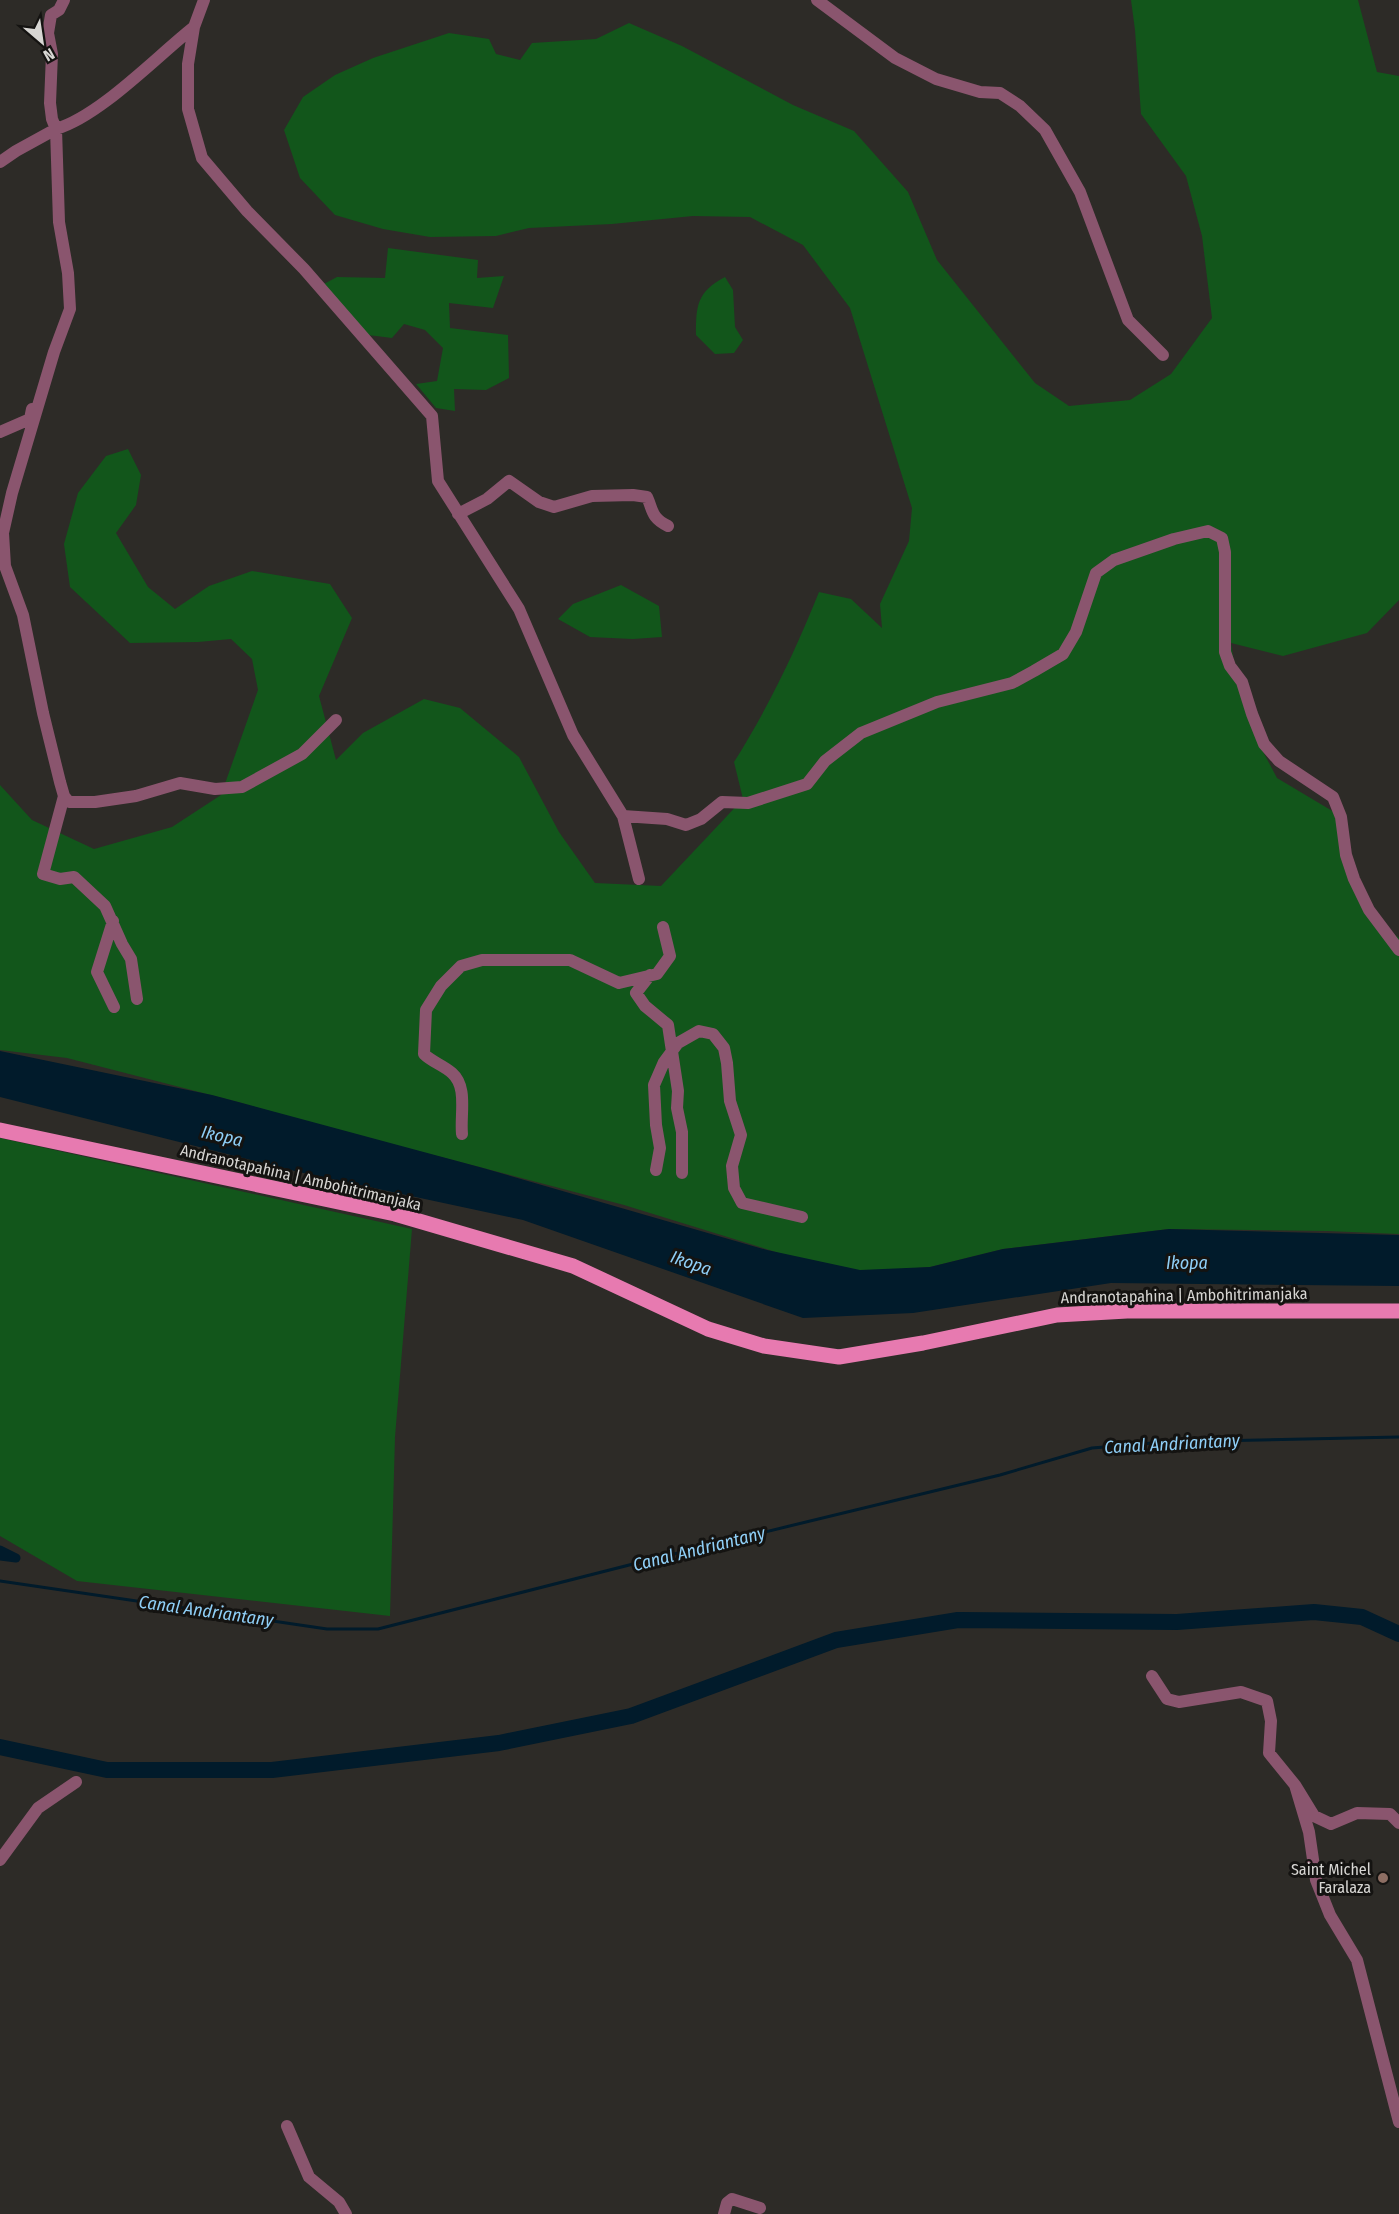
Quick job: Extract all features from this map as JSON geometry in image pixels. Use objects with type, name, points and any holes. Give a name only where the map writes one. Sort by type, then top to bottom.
[{"type":"main road","name":"Andranotapahina | Ambohitrimanjaka","points":[[0,1130],[395,1214],[573,1266],[708,1329],[764,1346],[839,1357],[1057,1316],[1139,1311],[1399,1311]]},
{"type":"street","points":[[64,0],[59,10],[51,15],[48,33],[52,54],[50,103],[56,129],[59,222],[68,273],[70,309],[51,362],[12,493],[3,533],[5,566],[23,615],[43,713],[64,796],[69,802],[95,802],[136,796],[180,783],[215,789],[242,787],[302,754],[336,720]]},
{"type":"street","points":[[204,0],[194,27],[188,64],[188,109],[202,158],[247,211],[304,269],[432,416],[438,481],[519,609],[573,735],[623,816],[639,879]]},
{"type":"street","points":[[817,0],[895,58],[936,79],[980,92],[1000,93],[1020,106],[1045,130],[1080,192],[1128,320],[1163,354]]},
{"type":"street","points":[[0,162],[56,129],[70,125],[93,110],[194,27]]},
{"type":"street","points":[[0,432],[30,418],[64,320],[68,273]]},
{"type":"street","points":[[458,514],[487,499],[509,481],[539,502],[554,507],[592,496],[647,497],[649,510],[661,523],[668,526]]},
{"type":"street","points":[[623,816],[667,819],[686,825],[701,819],[722,802],[748,803],[807,784],[825,761],[861,733],[937,702],[1012,683],[1063,654],[1076,632],[1096,573],[1114,560],[1208,531],[1222,538],[1225,552],[1226,652],[1230,666],[1242,682],[1264,744],[1279,761],[1333,797],[1341,817],[1346,855],[1354,879],[1369,909],[1399,950]]},
{"type":"street","points":[[64,796],[43,874],[60,879],[74,877],[105,906],[131,959],[137,999]]},
{"type":"street","points":[[113,921],[97,972],[114,1007]]},
{"type":"street","points":[[462,1134],[462,1087],[453,1073],[424,1054],[426,1010],[441,986],[461,966],[482,960],[570,960],[619,983],[657,974],[670,956],[663,927]]},
{"type":"street","points":[[650,975],[636,993],[645,1006],[668,1025],[678,1091],[677,1108],[682,1132],[682,1173]]},
{"type":"street","points":[[656,1170],[660,1148],[654,1085],[664,1062],[678,1043],[699,1031],[713,1034],[724,1048],[730,1101],[741,1135],[732,1166],[734,1188],[742,1203],[802,1217]]},
{"type":"street","points":[[1152,1676],[1167,1699],[1179,1702],[1241,1692],[1267,1701],[1271,1721],[1269,1753],[1295,1785],[1314,1816],[1331,1824],[1357,1813],[1390,1814],[1399,1823]]},
{"type":"street","points":[[0,1860],[38,1808],[76,1782]]},
{"type":"street","points":[[1295,1785],[1309,1832],[1316,1880],[1330,1915],[1357,1960],[1399,2122]]},
{"type":"street","points":[[287,2126],[309,2177],[339,2202],[346,2214]]},
{"type":"street","points":[[724,2214],[727,2203],[732,2199],[760,2208]]},
{"type":"green space","points":[[1131,0],[1358,0],[1377,72],[1399,76],[1399,600],[1367,633],[1283,656],[1231,643],[1237,682],[1259,744],[1277,778],[1334,812],[1364,910],[1399,938],[1399,1234],[1169,1229],[1003,1249],[930,1267],[875,1271],[831,1269],[624,1205],[441,1157],[332,1132],[242,1103],[67,1058],[0,1050],[0,785],[32,820],[94,849],[172,827],[221,795],[258,690],[252,659],[231,639],[130,643],[70,587],[64,544],[78,493],[106,456],[128,449],[141,475],[136,505],[116,533],[148,587],[175,609],[209,586],[252,571],[330,584],[352,618],[319,696],[336,760],[363,733],[424,699],[460,708],[519,757],[559,832],[595,883],[661,886],[743,799],[734,762],[780,679],[819,592],[851,599],[882,628],[880,604],[909,541],[912,508],[850,308],[803,245],[750,217],[693,216],[612,224],[529,228],[496,236],[430,237],[383,229],[335,215],[300,178],[284,130],[303,97],[335,75],[373,58],[449,33],[489,39],[496,54],[520,60],[532,43],[596,39],[629,23],[682,46],[793,105],[854,131],[908,192],[937,260],[1035,383],[1069,406],[1130,400],[1171,374],[1212,318],[1202,236],[1186,176],[1141,114]]},
{"type":"green space","points":[[388,248],[478,260],[477,278],[504,276],[493,308],[449,303],[450,328],[508,335],[509,378],[486,390],[454,389],[455,411],[436,408],[416,384],[437,381],[443,348],[425,330],[404,324],[392,338],[368,335],[322,285],[337,277],[385,278]]},
{"type":"green space","points":[[725,277],[733,290],[735,327],[743,340],[734,353],[715,354],[696,335],[698,307],[709,288]]},
{"type":"green space","points":[[621,585],[659,606],[662,637],[633,639],[590,637],[558,619],[573,604]]},
{"type":"green space","points":[[0,1138],[412,1229],[395,1437],[390,1616],[77,1581],[0,1536]]},
{"type":"water","name":"Ikopa","points":[[0,1051],[212,1095],[483,1168],[767,1250],[860,1270],[930,1267],[1003,1249],[1169,1229],[1399,1235],[1399,1286],[1111,1283],[913,1313],[803,1318],[523,1220],[299,1172],[0,1097]]},
{"type":"waterway","name":"Canal Andriantany","points":[[0,1581],[327,1629],[378,1629],[641,1562],[1000,1475],[1092,1448],[1165,1442],[1399,1437]]},
{"type":"waterway","points":[[0,1550],[16,1558],[0,1556]]},
{"type":"waterway","points":[[0,1747],[107,1770],[272,1770],[499,1743],[631,1716],[836,1640],[958,1620],[1177,1622],[1314,1612],[1362,1617],[1399,1634]]},
{"type":"place","name":"Saint Michel Faralaza","points":[[1383,1878]]}]
